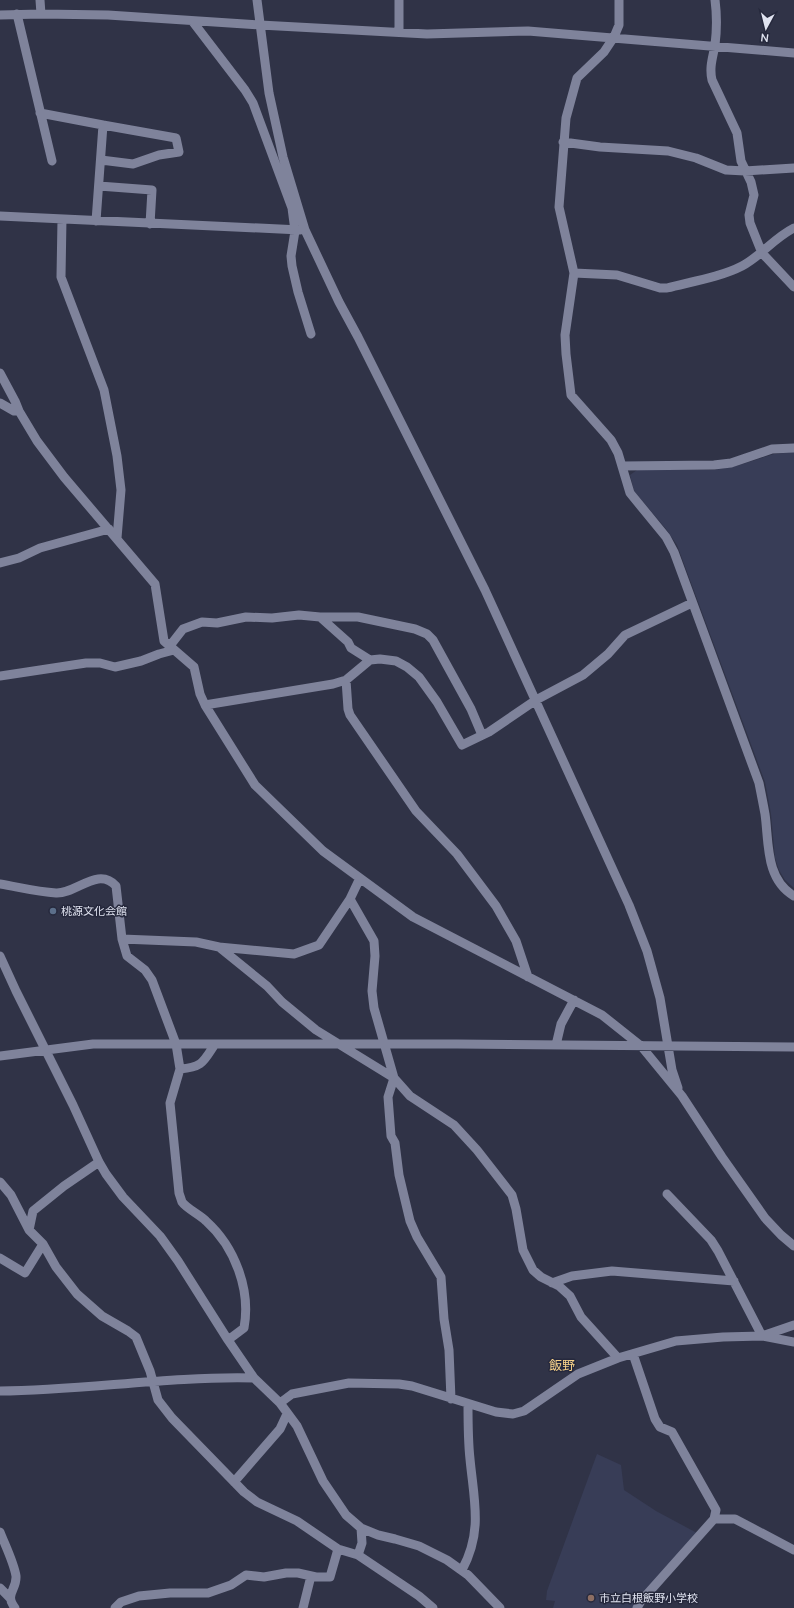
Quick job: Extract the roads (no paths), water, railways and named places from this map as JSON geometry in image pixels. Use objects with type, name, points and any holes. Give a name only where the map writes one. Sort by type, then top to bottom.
[{"type":"street","points":[[40,0],[41,14]]},
{"type":"street","points":[[257,0],[269,93],[283,157],[305,230],[339,302],[485,590],[629,905],[647,951],[660,998],[672,1070],[682,1096]]},
{"type":"street","points":[[398,0],[399,32]]},
{"type":"street","points":[[619,0],[619,25],[614,37],[604,52],[577,78],[566,118],[563,142],[559,207],[574,273],[565,335],[571,395],[611,440],[618,453],[630,493],[666,537],[674,552],[759,783],[765,813],[770,861],[773,872],[780,883],[794,896]]},
{"type":"street","points":[[714,0],[717,19],[715,46],[710,71],[712,80],[737,133],[741,161],[751,182],[754,195],[749,215],[750,223],[762,253],[794,287]]},
{"type":"street","points":[[17,14],[52,161]]},
{"type":"street","points":[[0,15],[108,15],[193,22],[427,34],[528,31],[794,53]]},
{"type":"street","points":[[193,22],[253,102],[286,187],[292,208],[295,231],[291,256],[292,266],[298,292],[311,334]]},
{"type":"street","points":[[40,113],[176,138],[179,152],[159,155],[133,164],[101,160]]},
{"type":"street","points":[[96,221],[104,125]]},
{"type":"street","points":[[563,142],[600,147],[668,151],[696,158],[726,170],[745,171],[794,168]]},
{"type":"street","points":[[99,186],[152,190],[150,224]]},
{"type":"street","points":[[0,216],[295,231],[305,230]]},
{"type":"street","points":[[62,219],[61,277],[104,390],[117,456],[121,490],[117,538]]},
{"type":"street","points":[[574,273],[617,275],[660,288],[667,288],[730,271],[742,266],[762,253],[784,233],[794,228]]},
{"type":"street","points":[[0,373],[19,411],[37,440],[64,477],[155,584],[164,641],[194,667],[200,694],[205,705],[255,785],[323,851],[413,917],[602,1015],[641,1046],[682,1096],[722,1157],[765,1218],[794,1246]]},
{"type":"street","points":[[0,403],[14,411],[19,411]]},
{"type":"street","points":[[622,466],[714,465],[731,463],[772,449],[794,448]]},
{"type":"street","points":[[0,563],[19,558],[40,548],[109,529]]},
{"type":"street","points":[[205,705],[333,684],[346,680],[370,660],[380,659],[396,661],[407,667],[419,677],[437,702],[462,745],[489,732],[536,700],[583,675],[608,654],[625,635],[692,603]]},
{"type":"street","points":[[0,676],[86,663],[100,663],[115,667],[141,661],[172,649],[183,629],[202,622],[217,623],[246,617],[272,618],[299,615],[320,617],[358,617],[415,629],[427,634],[433,640],[471,709],[482,735]]},
{"type":"street","points":[[320,617],[348,642],[352,648],[370,660]]},
{"type":"street","points":[[346,680],[348,709],[350,715],[416,811],[457,854],[496,906],[516,941],[528,977]]},
{"type":"street","points":[[0,884],[58,893],[100,878],[111,880],[116,886],[122,939],[127,956],[145,970],[152,980],[176,1044],[180,1070],[170,1103],[179,1193],[182,1203],[208,1222],[216,1231],[242,1278],[245,1300],[244,1328],[228,1340]]},
{"type":"street","points":[[122,939],[196,942],[219,947],[294,954],[319,944],[350,898],[360,878]]},
{"type":"street","points":[[350,898],[374,941],[375,956],[372,991],[374,1008],[394,1078],[388,1097],[391,1136],[395,1143],[399,1175],[410,1221],[416,1238],[441,1277],[444,1318],[449,1350],[451,1399]]},
{"type":"street","points":[[219,947],[267,986],[282,1002],[316,1030],[394,1078],[410,1096],[454,1125],[474,1146],[512,1195],[516,1208],[523,1250],[533,1270],[541,1277],[559,1286],[570,1296],[581,1317],[618,1358]]},
{"type":"street","points":[[0,956],[73,1105],[99,1162],[114,1186],[160,1236],[178,1261],[254,1378],[280,1403],[297,1426],[327,1486],[346,1515],[361,1528],[378,1535],[419,1546],[447,1560],[462,1570],[500,1608]]},
{"type":"street","points":[[556,1045],[561,1024],[574,1000]]},
{"type":"street","points":[[0,1056],[93,1044],[384,1044],[794,1047]]},
{"type":"street","points":[[180,1070],[195,1068],[201,1064],[215,1044]]},
{"type":"street","points":[[29,1230],[33,1211],[64,1186],[99,1162]]},
{"type":"street","points":[[0,1182],[11,1194],[29,1230],[43,1244],[56,1267],[77,1294],[102,1316],[136,1337],[144,1353],[158,1400],[172,1418],[234,1482],[257,1502],[297,1521],[338,1549],[358,1555],[419,1596],[433,1608]]},
{"type":"street","points":[[667,1194],[711,1240],[762,1336]]},
{"type":"street","points":[[0,1258],[25,1273],[43,1244]]},
{"type":"street","points":[[552,1283],[572,1276],[612,1271],[734,1281]]},
{"type":"street","points":[[762,1336],[794,1326]]},
{"type":"street","points":[[280,1403],[292,1394],[349,1384],[399,1384],[412,1386],[504,1414],[524,1411],[578,1374],[618,1358],[676,1341],[723,1337],[762,1336],[794,1342]]},
{"type":"street","points":[[633,1354],[655,1419],[660,1427],[672,1432],[716,1510],[714,1520],[641,1601],[637,1608]]},
{"type":"street","points":[[0,1391],[93,1387],[214,1377],[254,1378]]},
{"type":"street","points":[[462,1570],[468,1560],[476,1524],[470,1458],[468,1404]]},
{"type":"street","points":[[234,1482],[276,1433],[288,1414]]},
{"type":"street","points":[[714,1520],[735,1519],[794,1550]]},
{"type":"street","points":[[358,1555],[362,1543],[361,1528]]},
{"type":"street","points":[[0,1532],[16,1578],[10,1598]]},
{"type":"street","points":[[115,1608],[121,1602],[139,1596],[170,1593],[208,1594],[231,1585],[246,1575],[264,1577],[286,1573],[298,1573],[316,1577],[330,1577],[338,1549]]},
{"type":"street","points":[[303,1608],[311,1576]]},
{"type":"street","points":[[0,1588],[10,1598],[11,1603],[15,1608]]},
{"type":"place","name":"桃源文化会館","points":[[53,911]]},
{"type":"place","name":"市立白根飯野小学校","points":[[591,1598]]},
{"type":"district","name":"飯野","points":[[562,1366]]}]
